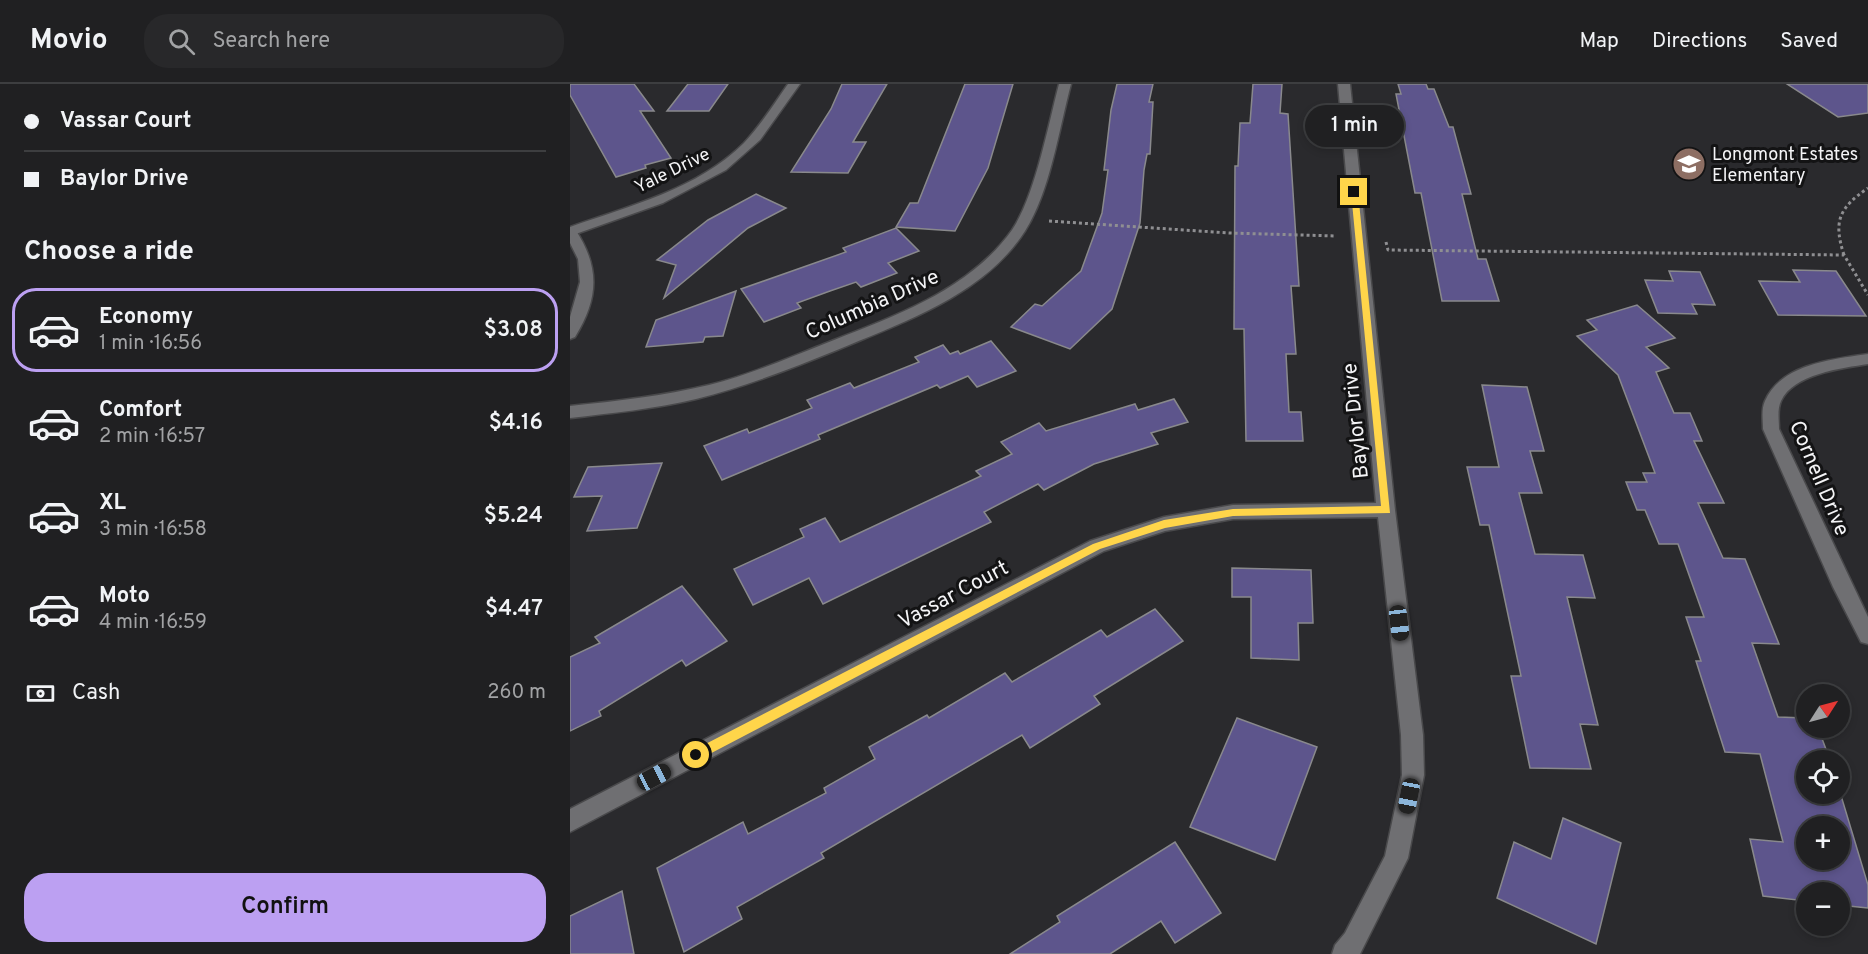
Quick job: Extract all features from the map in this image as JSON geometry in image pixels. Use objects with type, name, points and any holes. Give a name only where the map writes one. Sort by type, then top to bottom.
[{"type":"street","name":"Yale Drive","points":[[570,232],[670,195],[710,175],[747,146],[794,84]]},
{"type":"street","name":"Columbia Drive","points":[[570,412],[666,400],[730,384],[914,313],[967,284],[992,263],[1013,240],[1027,218],[1036,193],[1065,84]]},
{"type":"street","name":"Baylor Drive","points":[[1344,84],[1386,510],[1412,735],[1413,775],[1396,858],[1354,942],[1344,954]]},
{"type":"street","points":[[570,232],[583,251],[588,265],[587,298],[570,334]]},
{"type":"street","name":"Cornell Drive","points":[[1868,359],[1823,366],[1784,385],[1772,401],[1771,429],[1843,587],[1868,636]]},
{"type":"street","name":"Vassar Court","points":[[570,820],[1096,546],[1164,524],[1233,512],[1386,510]]},
{"type":"path","points":[[1868,188],[1845,205],[1837,218],[1838,240],[1844,255],[1868,295]]},
{"type":"path","points":[[1055,222],[1229,233],[1334,236]]},
{"type":"path","points":[[1388,250],[1844,255]]},
{"type":"building","points":[[570,84],[634,84],[654,111],[640,111],[671,158],[645,165],[646,168],[616,177],[570,95]]},
{"type":"building","points":[[688,84],[728,84],[709,111],[667,111]]},
{"type":"building","points":[[842,84],[887,84],[853,142],[866,142],[848,173],[791,172],[831,109]]},
{"type":"building","points":[[965,84],[1013,84],[988,168],[955,231],[896,227],[910,203],[918,203]]},
{"type":"building","points":[[1117,84],[1153,84],[1149,102],[1153,102],[1150,154],[1147,154],[1144,170],[1140,223],[1112,309],[1070,349],[1011,327],[1035,304],[1042,306],[1081,271],[1102,213],[1108,170],[1104,170],[1111,110]]},
{"type":"building","points":[[1253,84],[1282,84],[1280,113],[1288,114],[1299,286],[1291,286],[1296,354],[1286,354],[1289,412],[1301,412],[1303,441],[1246,441],[1244,329],[1234,329],[1235,166],[1238,166],[1240,123],[1250,123]]},
{"type":"building","points":[[1398,84],[1426,84],[1428,89],[1434,89],[1449,127],[1453,127],[1471,194],[1462,194],[1478,259],[1486,259],[1499,301],[1442,301],[1421,193],[1415,193],[1396,94],[1401,94]]},
{"type":"building","points":[[1787,84],[1868,84],[1868,113],[1838,117]]},
{"type":"building","points":[[756,194],[786,208],[748,228],[664,298],[676,265],[657,260],[708,220]]},
{"type":"building","points":[[896,228],[919,251],[888,263],[897,273],[861,287],[856,282],[797,303],[801,308],[764,322],[741,289],[846,252],[843,248]]},
{"type":"building","points":[[1793,270],[1836,271],[1866,316],[1778,315],[1759,281],[1800,282]]},
{"type":"building","points":[[1669,271],[1700,272],[1715,305],[1692,304],[1697,314],[1658,313],[1645,280],[1673,281]]},
{"type":"building","points":[[736,291],[723,336],[705,337],[703,342],[646,347],[656,320]]},
{"type":"building","points":[[1637,305],[1675,338],[1646,347],[1669,368],[1656,372],[1674,413],[1690,413],[1702,441],[1694,441],[1724,503],[1698,503],[1723,558],[1745,559],[1779,644],[1752,643],[1778,717],[1796,718],[1796,738],[1822,738],[1826,750],[1796,750],[1796,804],[1844,804],[1847,816],[1796,816],[1796,870],[1850,870],[1850,825],[1868,885],[1868,908],[1850,906],[1850,882],[1796,882],[1796,900],[1763,896],[1750,839],[1783,842],[1760,754],[1725,752],[1696,661],[1701,661],[1686,617],[1704,617],[1678,544],[1659,544],[1645,510],[1637,510],[1626,482],[1647,482],[1643,473],[1655,473],[1618,375],[1577,336],[1597,330],[1587,320]]},
{"type":"building","points":[[991,341],[1016,371],[977,387],[968,376],[940,388],[937,385],[818,435],[820,439],[722,480],[704,446],[747,429],[749,433],[812,408],[807,400],[850,383],[854,388],[919,362],[915,357],[943,345],[950,354],[958,351],[960,354]]},
{"type":"building","points":[[1482,385],[1527,387],[1544,451],[1530,451],[1542,493],[1519,493],[1535,554],[1583,555],[1595,598],[1567,597],[1598,725],[1580,724],[1591,769],[1530,768],[1511,676],[1521,676],[1489,525],[1480,525],[1467,467],[1499,467]]},
{"type":"building","points":[[1174,399],[1188,422],[1151,433],[1158,444],[1094,464],[1044,490],[1038,484],[984,512],[991,522],[823,604],[809,578],[753,605],[734,569],[804,537],[800,529],[825,518],[840,542],[981,476],[976,471],[1012,454],[1001,442],[1039,423],[1046,431],[1135,404],[1138,410]]},
{"type":"building","points":[[662,463],[637,528],[587,531],[602,496],[574,497],[588,467]]},
{"type":"building","points":[[1232,568],[1311,570],[1313,623],[1298,623],[1299,660],[1251,658],[1251,597],[1232,597]]},
{"type":"building","points":[[682,586],[727,641],[686,666],[682,660],[599,711],[601,716],[570,731],[570,657],[600,643],[595,637]]},
{"type":"building","points":[[1155,609],[1183,641],[1094,696],[1100,704],[1030,748],[1022,735],[821,853],[824,858],[737,907],[742,919],[684,952],[657,868],[743,822],[748,834],[826,793],[824,788],[875,759],[869,747],[927,715],[929,718],[1005,673],[1012,682],[1101,630],[1107,637]]},
{"type":"building","points":[[1237,718],[1317,747],[1275,860],[1190,827]]},
{"type":"building","points":[[1563,818],[1621,843],[1596,944],[1497,898],[1514,842],[1551,859]]},
{"type":"building","points":[[1175,842],[1221,913],[1175,943],[1161,921],[1110,954],[1010,954],[1060,922],[1057,916]]},
{"type":"building","points":[[622,891],[634,954],[570,954],[570,916]]},
{"type":"place","name":"Longmont Estates Elementary","points":[[1689,164]]},
{"type":"route","points":[[696,755],[1096,546],[1164,524],[1233,512],[1386,510],[1354,192]]}]
